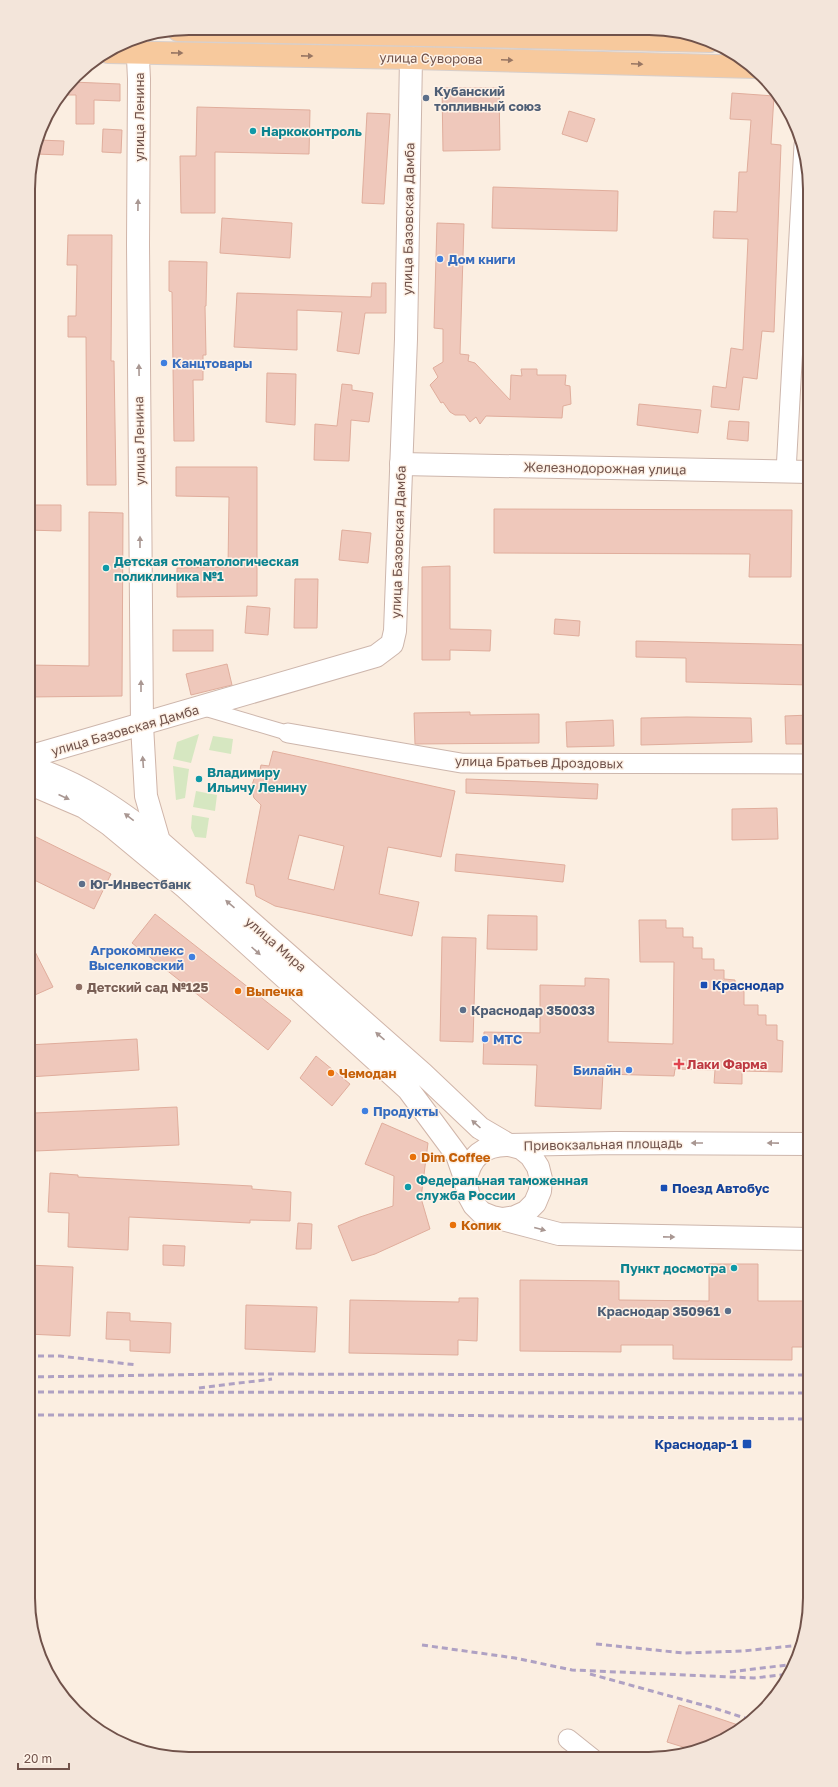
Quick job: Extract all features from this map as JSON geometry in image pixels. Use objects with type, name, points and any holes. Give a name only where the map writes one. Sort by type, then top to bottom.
[{"type":"main road","name":"улица Суворова","points":[[505,35],[690,40]]},
{"type":"main road","name":"улица Суворова","points":[[138,45],[411,58],[744,68]]},
{"type":"street","name":"улица Ленина","points":[[138,45],[142,725],[146,796],[159,841]]},
{"type":"street","name":"улица Базовская Дамба","points":[[35,755],[203,708],[376,656],[386,651],[392,644],[395,631],[406,339],[411,58]]},
{"type":"street","points":[[786,472],[802,173]]},
{"type":"street","name":"Железнодорожная улица","points":[[401,464],[803,472]]},
{"type":"street","name":"улица Братьев Дроздовых","points":[[203,708],[288,733],[461,763],[803,764]]},
{"type":"street","name":"улица Мира","points":[[35,769],[84,788],[116,808],[159,841],[416,1068],[480,1128],[509,1145]]},
{"type":"street","name":"улица Мира","points":[[35,785],[84,806],[110,825],[186,888],[396,1077],[408,1089],[457,1155],[466,1181]]},
{"type":"street","name":"Привокзальная площадь","points":[[509,1145],[616,1143],[803,1144]]},
{"type":"street","points":[[509,1145],[493,1146],[479,1153],[472,1161],[467,1171],[466,1181],[468,1194],[474,1205],[482,1213],[492,1217],[559,1234],[803,1239]]},
{"type":"street","name":"Привокзальная площадь","points":[[502,1219],[515,1217],[526,1212],[540,1191],[541,1179],[538,1167],[531,1156],[521,1148],[509,1145]]},
{"type":"street","points":[[568,1739],[584,1752]]},
{"type":"green space","points":[[199,734],[191,763],[173,759],[177,742]]},
{"type":"green space","points":[[213,736],[233,739],[231,754],[209,750]]},
{"type":"green space","points":[[173,766],[189,769],[185,798],[176,800]]},
{"type":"green space","points":[[196,791],[217,795],[215,811],[193,807]]},
{"type":"green space","points":[[192,815],[209,818],[206,838],[195,837],[191,828]]},
{"type":"building","points":[[78,82],[120,84],[120,101],[94,100],[94,124],[76,124],[76,95],[67,95]]},
{"type":"building","points":[[442,88],[499,88],[500,150],[443,151]]},
{"type":"building","points":[[732,93],[772,96],[774,99],[771,144],[781,145],[774,332],[762,331],[757,379],[743,377],[739,410],[711,407],[713,386],[726,388],[731,348],[743,350],[748,239],[713,238],[714,211],[737,212],[739,172],[747,172],[751,120],[730,119]]},
{"type":"building","name":"Наркоконтроль","points":[[197,107],[310,110],[309,154],[215,152],[215,213],[181,213],[180,156],[196,156]]},
{"type":"building","points":[[569,111],[595,119],[587,142],[562,134]]},
{"type":"building","points":[[367,113],[390,114],[384,204],[362,203]]},
{"type":"building","points":[[103,129],[122,130],[121,153],[102,152]]},
{"type":"building","points":[[43,140],[64,141],[63,155],[39,154]]},
{"type":"building","points":[[493,187],[618,191],[617,231],[492,228]]},
{"type":"building","points":[[222,218],[292,223],[290,258],[220,253]]},
{"type":"building","points":[[437,223],[464,224],[460,354],[469,355],[468,361],[475,363],[510,400],[511,375],[522,376],[521,369],[537,369],[537,375],[566,375],[565,385],[570,386],[571,404],[563,406],[562,418],[486,416],[480,424],[476,417],[470,422],[465,415],[455,415],[450,412],[443,402],[441,403],[430,385],[438,377],[433,368],[443,362],[443,329],[434,328]]},
{"type":"building","points":[[68,235],[112,235],[111,361],[114,361],[116,485],[87,485],[86,337],[68,337],[68,316],[76,316],[77,265],[67,265]]},
{"type":"building","points":[[169,261],[207,262],[205,306],[206,355],[203,355],[203,380],[193,380],[194,441],[174,441],[172,292],[169,291]]},
{"type":"building","points":[[372,283],[386,283],[386,313],[365,313],[359,354],[337,351],[342,312],[297,310],[297,350],[234,347],[237,293],[371,297]]},
{"type":"building","points":[[267,373],[296,374],[295,425],[266,422]]},
{"type":"building","points":[[342,384],[352,385],[352,390],[373,393],[369,422],[351,420],[349,461],[314,460],[315,424],[337,426]]},
{"type":"building","points":[[639,404],[701,410],[698,433],[637,425]]},
{"type":"building","points":[[729,421],[749,422],[748,441],[727,439]]},
{"type":"building","points":[[176,467],[257,467],[257,596],[177,597],[177,568],[228,567],[229,497],[176,496]]},
{"type":"building","points":[[35,505],[61,505],[61,531],[35,530]]},
{"type":"building","points":[[494,509],[792,510],[791,577],[749,577],[750,554],[494,553]]},
{"type":"building","points":[[89,512],[123,513],[122,696],[35,697],[35,665],[89,666]]},
{"type":"building","points":[[342,530],[371,533],[368,563],[339,560]]},
{"type":"building","points":[[450,566],[450,629],[491,630],[490,651],[450,650],[450,660],[422,660],[422,567]]},
{"type":"building","points":[[295,579],[318,579],[317,628],[294,628]]},
{"type":"building","points":[[247,606],[270,608],[268,635],[245,633]]},
{"type":"building","points":[[555,619],[580,621],[579,636],[554,634]]},
{"type":"building","points":[[173,630],[213,630],[213,651],[173,651]]},
{"type":"building","points":[[636,641],[803,645],[803,685],[686,682],[686,658],[636,657]]},
{"type":"building","points":[[227,664],[232,685],[191,695],[186,674]]},
{"type":"building","points":[[470,712],[470,715],[539,714],[539,743],[415,744],[414,713]]},
{"type":"building","points":[[803,715],[803,744],[786,744],[785,716]]},
{"type":"building","points":[[641,718],[751,718],[752,742],[641,745]]},
{"type":"building","points":[[613,720],[614,746],[567,747],[566,722]]},
{"type":"building","points":[[273,751],[455,791],[441,857],[388,847],[379,894],[419,902],[412,936],[275,906],[256,896],[254,885],[246,883],[261,805],[254,798],[251,788],[254,779],[259,774],[261,765],[269,766]],"holes":[[[299,835],[344,846],[334,890],[288,879]]]},
{"type":"building","points":[[466,779],[598,784],[597,799],[466,793]]},
{"type":"building","points":[[777,808],[778,839],[732,840],[732,809]]},
{"type":"building","points":[[35,836],[111,874],[94,909],[35,880]]},
{"type":"building","points":[[456,854],[565,865],[563,882],[455,871]]},
{"type":"building","points":[[155,914],[291,1021],[268,1050],[132,943]]},
{"type":"building","points":[[488,915],[537,916],[537,950],[487,949]]},
{"type":"building","points":[[639,920],[666,920],[666,928],[683,928],[683,937],[693,937],[693,948],[702,948],[702,959],[714,959],[714,970],[724,970],[724,979],[735,980],[735,990],[744,990],[744,1005],[758,1005],[758,1015],[766,1015],[766,1025],[777,1025],[777,1040],[783,1041],[782,1072],[742,1071],[742,1084],[714,1083],[715,1070],[675,1069],[674,1076],[603,1074],[601,1109],[535,1106],[537,1065],[483,1064],[484,1032],[540,1033],[540,985],[585,986],[585,978],[609,979],[608,1042],[673,1044],[674,962],[640,962]]},
{"type":"building","points":[[442,937],[476,938],[473,1042],[440,1041]]},
{"type":"building","points":[[35,952],[53,987],[35,995]]},
{"type":"building","points":[[137,1039],[139,1070],[35,1077],[35,1045]]},
{"type":"building","points":[[316,1056],[350,1084],[332,1106],[300,1078]]},
{"type":"building","points":[[177,1107],[179,1145],[35,1151],[35,1113]]},
{"type":"building","name":"Федеральная таможенная служба России","points":[[382,1123],[428,1143],[421,1198],[430,1229],[375,1254],[352,1261],[338,1226],[393,1206],[394,1176],[365,1164]]},
{"type":"building","points":[[50,1173],[78,1175],[78,1177],[252,1186],[252,1189],[291,1192],[290,1221],[250,1220],[250,1223],[129,1217],[128,1250],[68,1247],[69,1213],[48,1212]]},
{"type":"building","points":[[298,1223],[312,1224],[311,1249],[296,1249]]},
{"type":"building","points":[[163,1245],[185,1246],[184,1266],[163,1265]]},
{"type":"building","points":[[709,1264],[758,1264],[758,1301],[803,1301],[803,1347],[792,1347],[792,1360],[673,1359],[673,1345],[621,1345],[621,1352],[520,1351],[520,1280],[619,1281],[619,1300],[709,1301]]},
{"type":"building","points":[[35,1265],[73,1267],[70,1336],[35,1334]]},
{"type":"building","points":[[459,1298],[478,1298],[477,1341],[458,1340],[458,1355],[349,1353],[350,1300],[459,1302]]},
{"type":"building","points":[[246,1305],[317,1307],[315,1352],[245,1349]]},
{"type":"building","points":[[107,1312],[130,1313],[130,1321],[171,1323],[170,1353],[130,1351],[130,1340],[106,1339]]},
{"type":"building","points":[[679,1705],[737,1725],[717,1736],[689,1747],[685,1748],[667,1742]]},
{"type":"railway","points":[[35,1356],[60,1356],[137,1365]]},
{"type":"railway","points":[[35,1377],[227,1374],[803,1375]]},
{"type":"railway","points":[[199,1388],[272,1379]]},
{"type":"railway","points":[[35,1392],[803,1393]]},
{"type":"railway","points":[[35,1415],[417,1415],[803,1419]]},
{"type":"railway","points":[[596,1644],[684,1653],[743,1651],[796,1646]]},
{"type":"railway","points":[[422,1645],[515,1658],[572,1670],[754,1678],[782,1675]]},
{"type":"railway","points":[[730,1672],[787,1665]]},
{"type":"railway","points":[[590,1674],[745,1718]]},
{"type":"place","name":"Кубанский топливный союз","points":[[426,98]]},
{"type":"place","name":"Наркоконтроль","points":[[253,131]]},
{"type":"place","name":"Дом книги","points":[[440,259]]},
{"type":"place","name":"Канцтовары","points":[[164,363]]},
{"type":"place","name":"Детская стоматологическая поликлиника №1","points":[[106,568]]},
{"type":"place","name":"Владимиру Ильичу Ленину","points":[[199,779]]},
{"type":"place","name":"Юг-Инвестбанк","points":[[82,884]]},
{"type":"place","name":"Агрокомплекс Выселковский","points":[[192,957]]},
{"type":"place","name":"Краснодар","points":[[704,985]]},
{"type":"place","name":"Детский сад №125","points":[[79,987]]},
{"type":"place","name":"Выпечка","points":[[238,991]]},
{"type":"place","name":"Краснодар 350033","points":[[463,1010]]},
{"type":"place","name":"МТС","points":[[485,1039]]},
{"type":"place","name":"Лаки Фарма","points":[[679,1064]]},
{"type":"place","name":"Билайн","points":[[629,1070]]},
{"type":"place","name":"Чемодан","points":[[331,1073]]},
{"type":"place","name":"Продукты","points":[[365,1111]]},
{"type":"place","name":"Dim Coffee","points":[[413,1157]]},
{"type":"place","name":"Федеральная таможенная служба России","points":[[408,1187]]},
{"type":"place","name":"Поезд Автобус","points":[[664,1188]]},
{"type":"place","name":"Копик","points":[[453,1225]]},
{"type":"place","name":"Пункт досмотра","points":[[734,1268]]},
{"type":"place","name":"Краснодар 350961","points":[[728,1311]]},
{"type":"place","name":"Краснодар-1","points":[[747,1444]]}]
